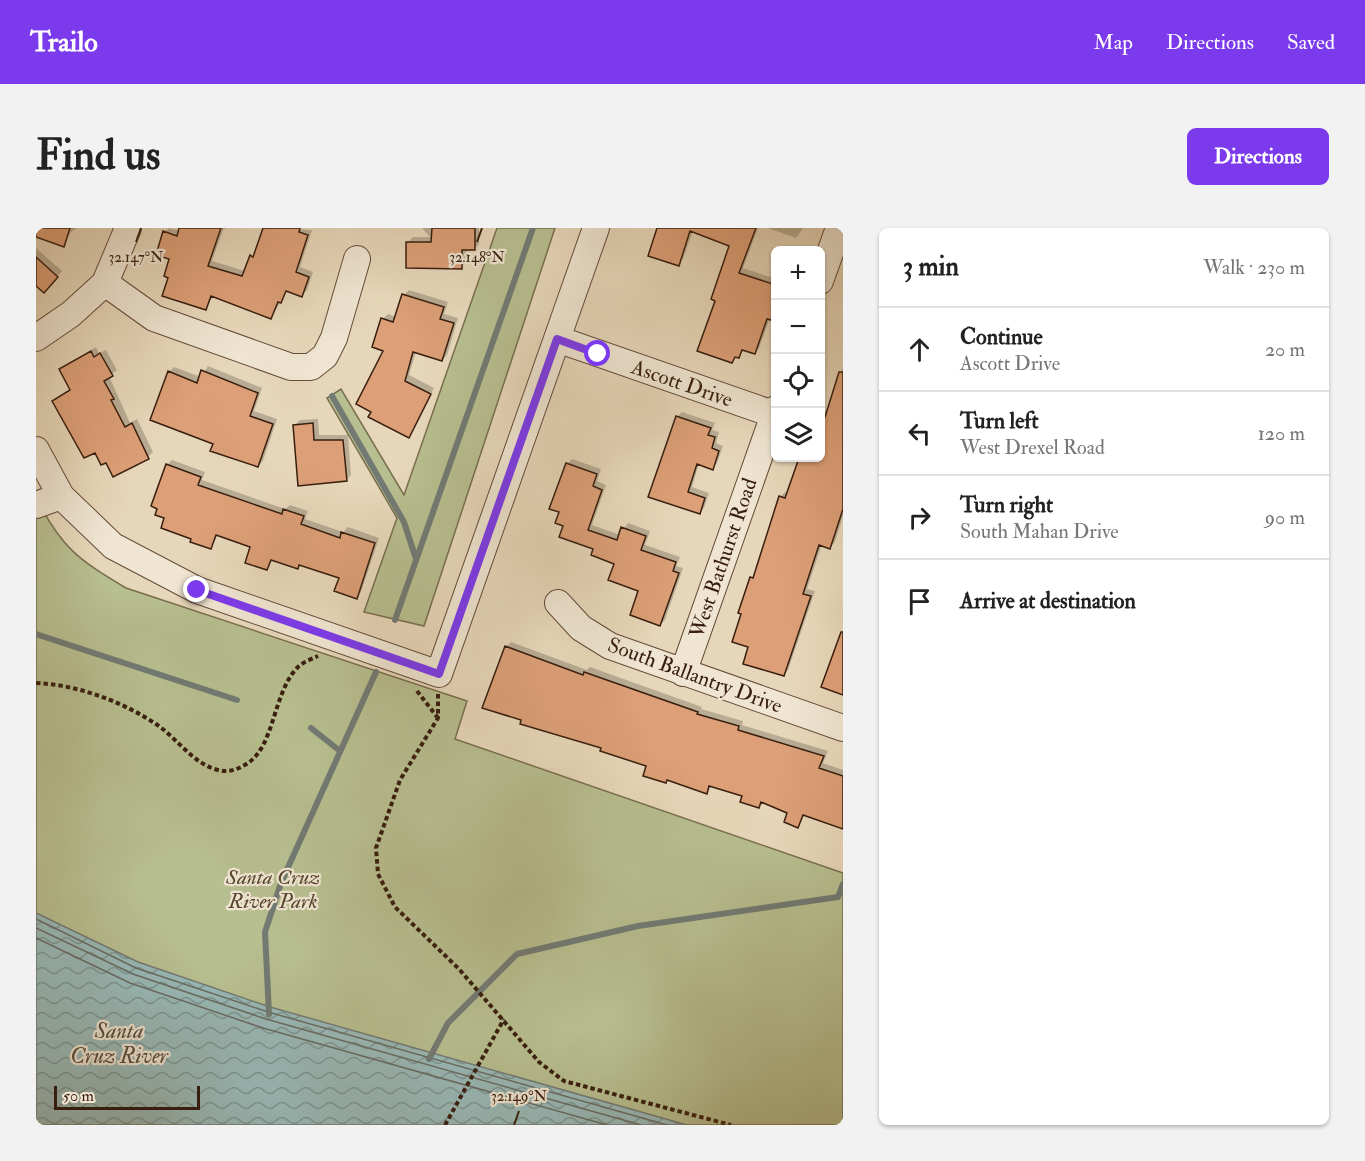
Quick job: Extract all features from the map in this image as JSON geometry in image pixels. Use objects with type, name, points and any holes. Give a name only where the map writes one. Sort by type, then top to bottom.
[{"type":"street","points":[[36,338],[71,314],[105,283],[128,228]]},
{"type":"street","points":[[36,450],[61,496],[113,546],[197,590],[439,674],[596,228]]},
{"type":"street","points":[[825,267],[839,228]]},
{"type":"street","points":[[105,283],[154,318],[291,367],[311,367],[326,356],[334,338],[357,259]]},
{"type":"street","name":"Ascott Drive","points":[[557,339],[771,410]]},
{"type":"street","name":"West Bathurst Road","points":[[683,673],[771,420]]},
{"type":"street","points":[[36,505],[61,496]]},
{"type":"street","name":"South Ballantry Drive","points":[[558,603],[594,638],[683,673],[843,728]]},
{"type":"path","points":[[36,682],[107,698],[157,725],[202,763],[219,771],[235,770],[251,761],[262,746],[284,686],[299,666],[320,655]]},
{"type":"path","points":[[439,674],[438,718],[400,780],[376,848],[378,874],[395,907],[488,1001],[539,1062],[564,1081],[731,1125]]},
{"type":"path","points":[[416,690],[438,718]]},
{"type":"path","points":[[445,1125],[504,1019]]},
{"type":"green space","points":[[497,228],[555,228],[424,626],[364,612],[397,518],[327,398],[341,389],[404,495]]},
{"type":"green space","name":"Santa Cruz River Park","points":[[36,497],[63,541],[83,560],[126,588],[467,701],[455,739],[843,873],[843,1125],[36,1125]]},
{"type":"water","name":"Santa Cruz River","points":[[36,913],[138,962],[270,1007],[687,1125],[36,1125]]},
{"type":"building","points":[[36,228],[70,228],[64,247],[36,237]]},
{"type":"building","points":[[179,228],[221,228],[208,266],[242,276],[250,255],[253,257],[263,228],[300,228],[299,232],[308,235],[296,272],[309,277],[302,297],[286,291],[281,303],[278,302],[271,319],[211,296],[206,310],[162,296],[168,278],[164,276],[169,259],[156,255],[163,231],[177,236]]},
{"type":"building","points":[[432,228],[475,228],[475,250],[462,250],[462,269],[406,268],[406,242],[431,242]]},
{"type":"building","points":[[657,228],[756,228],[739,273],[771,283],[771,320],[767,319],[755,354],[742,350],[739,358],[735,357],[732,363],[697,351],[715,301],[711,299],[729,246],[690,231],[679,266],[648,256]]},
{"type":"building","points":[[36,257],[58,277],[44,293],[36,286]]},
{"type":"building","points":[[402,294],[444,307],[440,319],[454,323],[442,361],[413,352],[405,381],[431,394],[409,438],[368,417],[371,412],[356,404],[383,351],[372,347],[381,318],[393,322]]},
{"type":"building","points":[[91,351],[94,357],[100,353],[113,376],[104,381],[114,399],[111,400],[125,427],[132,423],[149,459],[113,477],[106,463],[101,465],[95,453],[84,458],[52,401],[70,390],[59,369]]},
{"type":"building","points":[[201,370],[258,393],[250,416],[273,424],[258,467],[210,451],[213,444],[150,420],[168,371],[197,383]]},
{"type":"building","points":[[839,372],[843,372],[843,509],[830,549],[819,545],[803,594],[811,596],[784,676],[743,664],[748,647],[732,642],[741,614],[738,613],[750,577],[753,578],[779,496],[785,498],[798,462],[825,462],[825,417]]},
{"type":"building","points":[[676,416],[711,428],[708,435],[715,437],[712,448],[719,451],[713,470],[697,464],[688,492],[705,498],[700,514],[648,497]]},
{"type":"building","points":[[313,423],[314,440],[343,440],[347,481],[298,486],[293,425]]},
{"type":"building","points":[[566,463],[597,474],[593,486],[602,490],[588,530],[617,540],[621,527],[646,536],[641,550],[676,562],[673,571],[679,573],[660,626],[630,615],[638,591],[608,580],[614,564],[591,555],[593,549],[559,537],[563,526],[555,523],[559,512],[549,509]]},
{"type":"building","points":[[166,464],[201,477],[198,485],[282,514],[283,509],[304,516],[301,524],[340,538],[341,532],[375,543],[357,599],[334,591],[339,578],[299,565],[298,569],[271,560],[267,570],[245,563],[250,547],[216,535],[211,549],[161,528],[164,518],[155,515],[157,509],[151,506]]},
{"type":"building","points":[[841,632],[843,632],[843,695],[821,687]]},
{"type":"building","points":[[505,646],[583,675],[584,672],[698,712],[697,714],[739,726],[738,730],[824,756],[819,768],[843,776],[843,829],[803,815],[798,828],[784,822],[787,813],[761,802],[759,808],[740,802],[742,796],[709,786],[707,794],[667,780],[666,783],[643,776],[646,766],[600,751],[601,748],[520,724],[521,720],[482,708]]},
{"type":"waterway","points":[[395,620],[533,228]]},
{"type":"waterway","points":[[332,396],[404,522],[416,559]]},
{"type":"waterway","points":[[36,634],[237,700]]},
{"type":"waterway","points":[[269,1014],[265,932],[281,883],[376,672]]},
{"type":"waterway","points":[[311,728],[340,751]]},
{"type":"waterway","points":[[429,1059],[448,1023],[517,954],[638,926],[838,897],[843,884]]},
{"type":"route","points":[[197,590],[439,674],[557,339],[598,354]]}]
